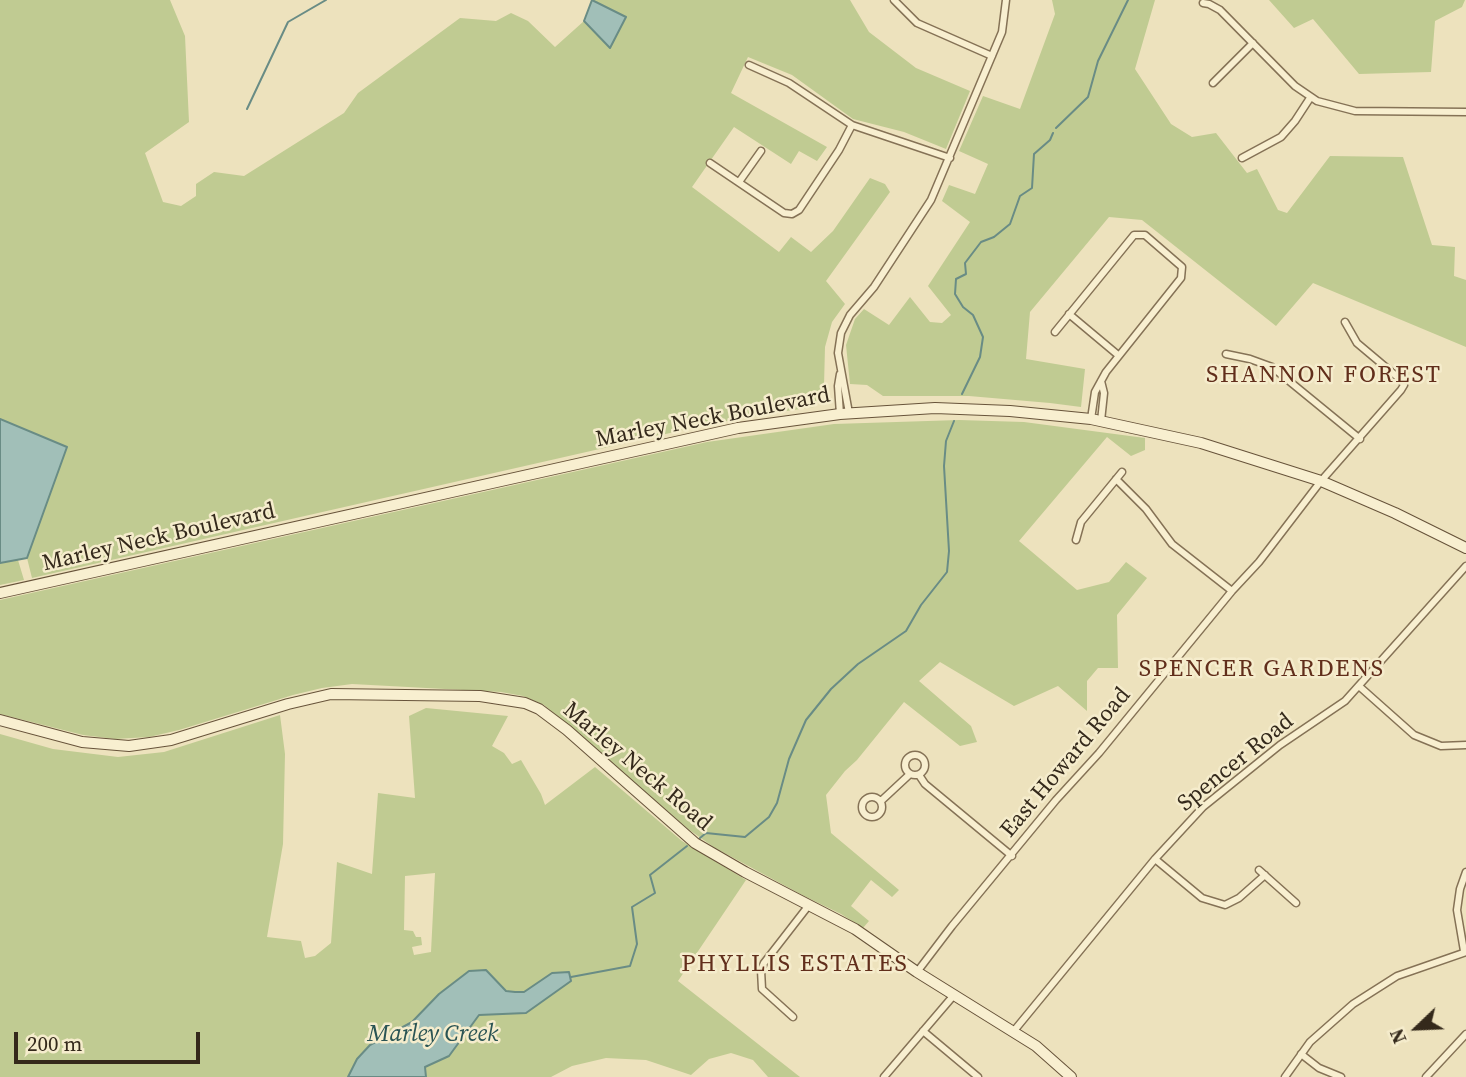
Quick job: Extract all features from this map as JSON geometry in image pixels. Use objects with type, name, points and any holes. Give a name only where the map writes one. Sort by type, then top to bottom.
[{"type":"main road","name":"Marley Neck Boulevard","points":[[0,593],[706,435],[773,422],[844,413],[935,408],[1010,411],[1096,420],[1202,443],[1321,481],[1466,548]]},
{"type":"main road","name":"Marley Neck Road","points":[[0,720],[82,742],[129,746],[171,740],[288,704],[331,694],[480,696],[517,701],[539,709],[567,730],[695,843],[855,929],[917,972],[1036,1046],[1072,1077]]},
{"type":"street","points":[[894,0],[917,23],[992,56]]},
{"type":"street","points":[[844,413],[845,385],[840,372],[839,343],[845,324],[923,215],[992,56],[1005,19],[1006,0]]},
{"type":"street","points":[[1202,3],[1220,9],[1284,76],[1310,97],[1336,108],[1355,111],[1466,112]]},
{"type":"street","points":[[1213,83],[1253,43]]},
{"type":"street","points":[[749,65],[789,83],[852,125],[950,158]]},
{"type":"street","points":[[1242,158],[1280,137],[1295,121],[1310,97]]},
{"type":"street","points":[[710,163],[784,213],[796,213],[839,150],[852,125]]},
{"type":"street","points":[[739,182],[761,151]]},
{"type":"street","points":[[1055,332],[1134,234],[1145,235],[1180,264],[1183,271],[1181,278],[1118,355],[1095,392],[1096,420]]},
{"type":"street","points":[[1069,314],[1118,355]]},
{"type":"street","name":"East Howard Road","points":[[917,972],[952,926],[1259,562],[1321,481],[1404,385],[1351,337],[1345,322]]},
{"type":"street","points":[[1226,354],[1272,367],[1360,439]]},
{"type":"street","points":[[1076,540],[1081,522],[1122,472]]},
{"type":"street","points":[[1116,479],[1146,509],[1172,544],[1232,591]]},
{"type":"street","name":"Spencer Road","points":[[1013,1032],[1155,859],[1203,807],[1280,745],[1320,719],[1360,687],[1466,566]]},
{"type":"street","points":[[1360,687],[1414,735],[1441,746],[1466,745]]},
{"type":"street","points":[[919,775],[926,767],[925,762],[919,755],[909,757],[906,771],[919,775],[925,784],[1012,856]]},
{"type":"street","points":[[881,801],[910,774]]},
{"type":"street","points":[[1155,859],[1202,898],[1225,905],[1239,898],[1265,875]]},
{"type":"street","points":[[1259,870],[1296,903]]},
{"type":"street","points":[[1285,1077],[1301,1054],[1353,1004],[1378,986],[1397,976],[1465,952],[1457,910],[1460,888],[1466,872]]},
{"type":"street","points":[[793,1017],[762,989],[761,971],[764,963],[809,905]]},
{"type":"street","points":[[884,1077],[954,995]]},
{"type":"street","points":[[923,1031],[978,1077]]},
{"type":"street","points":[[1426,1077],[1466,1034]]},
{"type":"street","points":[[1301,1054],[1319,1068],[1341,1077]]},
{"type":"green space","points":[[0,0],[170,0],[185,36],[189,122],[145,153],[163,202],[181,206],[196,196],[196,184],[214,172],[244,176],[344,113],[358,93],[460,18],[496,21],[511,13],[528,21],[555,47],[584,21],[610,47],[626,17],[592,0],[850,0],[869,32],[916,68],[970,91],[946,149],[904,132],[853,119],[792,75],[748,57],[731,93],[827,147],[817,161],[799,151],[791,164],[734,127],[692,187],[779,252],[791,237],[811,252],[833,231],[870,178],[885,184],[890,192],[826,281],[845,304],[832,322],[825,347],[824,386],[814,407],[692,428],[32,578],[27,558],[67,447],[0,419]]},
{"type":"green space","points":[[1052,0],[1155,0],[1135,69],[1171,124],[1192,137],[1216,133],[1247,173],[1257,169],[1278,210],[1287,213],[1330,156],[1403,157],[1432,245],[1455,247],[1454,276],[1466,280],[1466,347],[1313,283],[1276,326],[1142,220],[1109,217],[1030,312],[1026,359],[1085,369],[1081,407],[969,396],[883,396],[867,385],[850,384],[846,345],[855,319],[864,309],[889,325],[910,297],[930,322],[942,323],[951,315],[928,286],[970,222],[942,201],[949,185],[975,194],[988,164],[959,151],[983,96],[1020,109],[1055,14]]},
{"type":"green space","points":[[1269,0],[1465,0],[1462,7],[1435,21],[1431,72],[1359,74],[1313,19],[1294,28]]},
{"type":"green space","points":[[959,420],[1024,422],[1145,438],[1145,450],[1131,456],[1107,437],[1019,541],[1077,590],[1109,582],[1126,562],[1147,578],[1117,615],[1118,668],[1098,668],[1087,681],[1087,711],[1058,686],[1014,706],[940,662],[919,681],[971,726],[977,742],[960,746],[904,702],[845,771],[826,795],[831,833],[899,890],[892,897],[871,880],[851,906],[869,921],[863,928],[715,848],[688,829],[544,705],[523,696],[501,692],[352,684],[293,695],[149,737],[115,739],[83,735],[0,714],[0,600],[707,442],[834,424]]},
{"type":"green space","points":[[18,560],[24,580],[0,585],[0,563]]},
{"type":"green space","points":[[426,708],[508,716],[492,746],[504,753],[512,764],[521,760],[545,805],[595,767],[682,841],[746,880],[678,981],[800,1077],[768,1077],[753,1060],[731,1053],[709,1059],[691,1075],[646,1060],[606,1058],[572,1066],[551,1077],[426,1077],[424,1067],[449,1056],[479,1015],[526,1013],[552,973],[524,992],[439,994],[412,1022],[370,1045],[357,1059],[348,1077],[0,1077],[0,734],[53,749],[118,757],[164,752],[280,715],[285,754],[283,844],[267,937],[301,941],[305,958],[315,956],[331,943],[337,862],[372,874],[378,793],[415,798],[409,716]],"holes":[[[435,873],[431,952],[414,955],[412,947],[422,945],[421,937],[416,937],[413,931],[404,930],[405,876]]]},
{"type":"water","points":[[592,0],[626,17],[610,48],[584,21]]},
{"type":"water","points":[[0,419],[67,447],[27,558],[0,563]]},
{"type":"water","name":"Marley Creek","points":[[486,970],[506,991],[524,992],[552,973],[569,972],[571,981],[526,1013],[479,1015],[449,1056],[425,1067],[426,1077],[348,1077],[357,1059],[370,1045],[412,1022],[439,994],[469,971]]},
{"type":"waterway","points":[[247,109],[288,22],[326,0]]},
{"type":"waterway","points":[[1056,128],[1088,97],[1098,61],[1128,0]]},
{"type":"waterway","points":[[962,394],[980,357],[983,337],[973,315],[963,307],[955,294],[956,279],[966,274],[965,263],[981,242],[994,237],[1010,224],[1020,196],[1032,188],[1034,154],[1050,140],[1053,133]]},
{"type":"waterway","points":[[700,838],[706,833],[745,837],[769,817],[777,803],[789,759],[806,720],[831,689],[858,664],[906,631],[921,605],[947,572],[949,551],[944,466],[946,441],[954,421]]},
{"type":"waterway","points":[[571,977],[630,966],[637,944],[632,907],[655,893],[650,875],[687,846]]},
{"type":"district","name":"SHANNON FOREST","points":[[1324,376]]},
{"type":"district","name":"SPENCER GARDENS","points":[[1262,670]]},
{"type":"district","name":"PHYLLIS ESTATES","points":[[795,965]]}]
